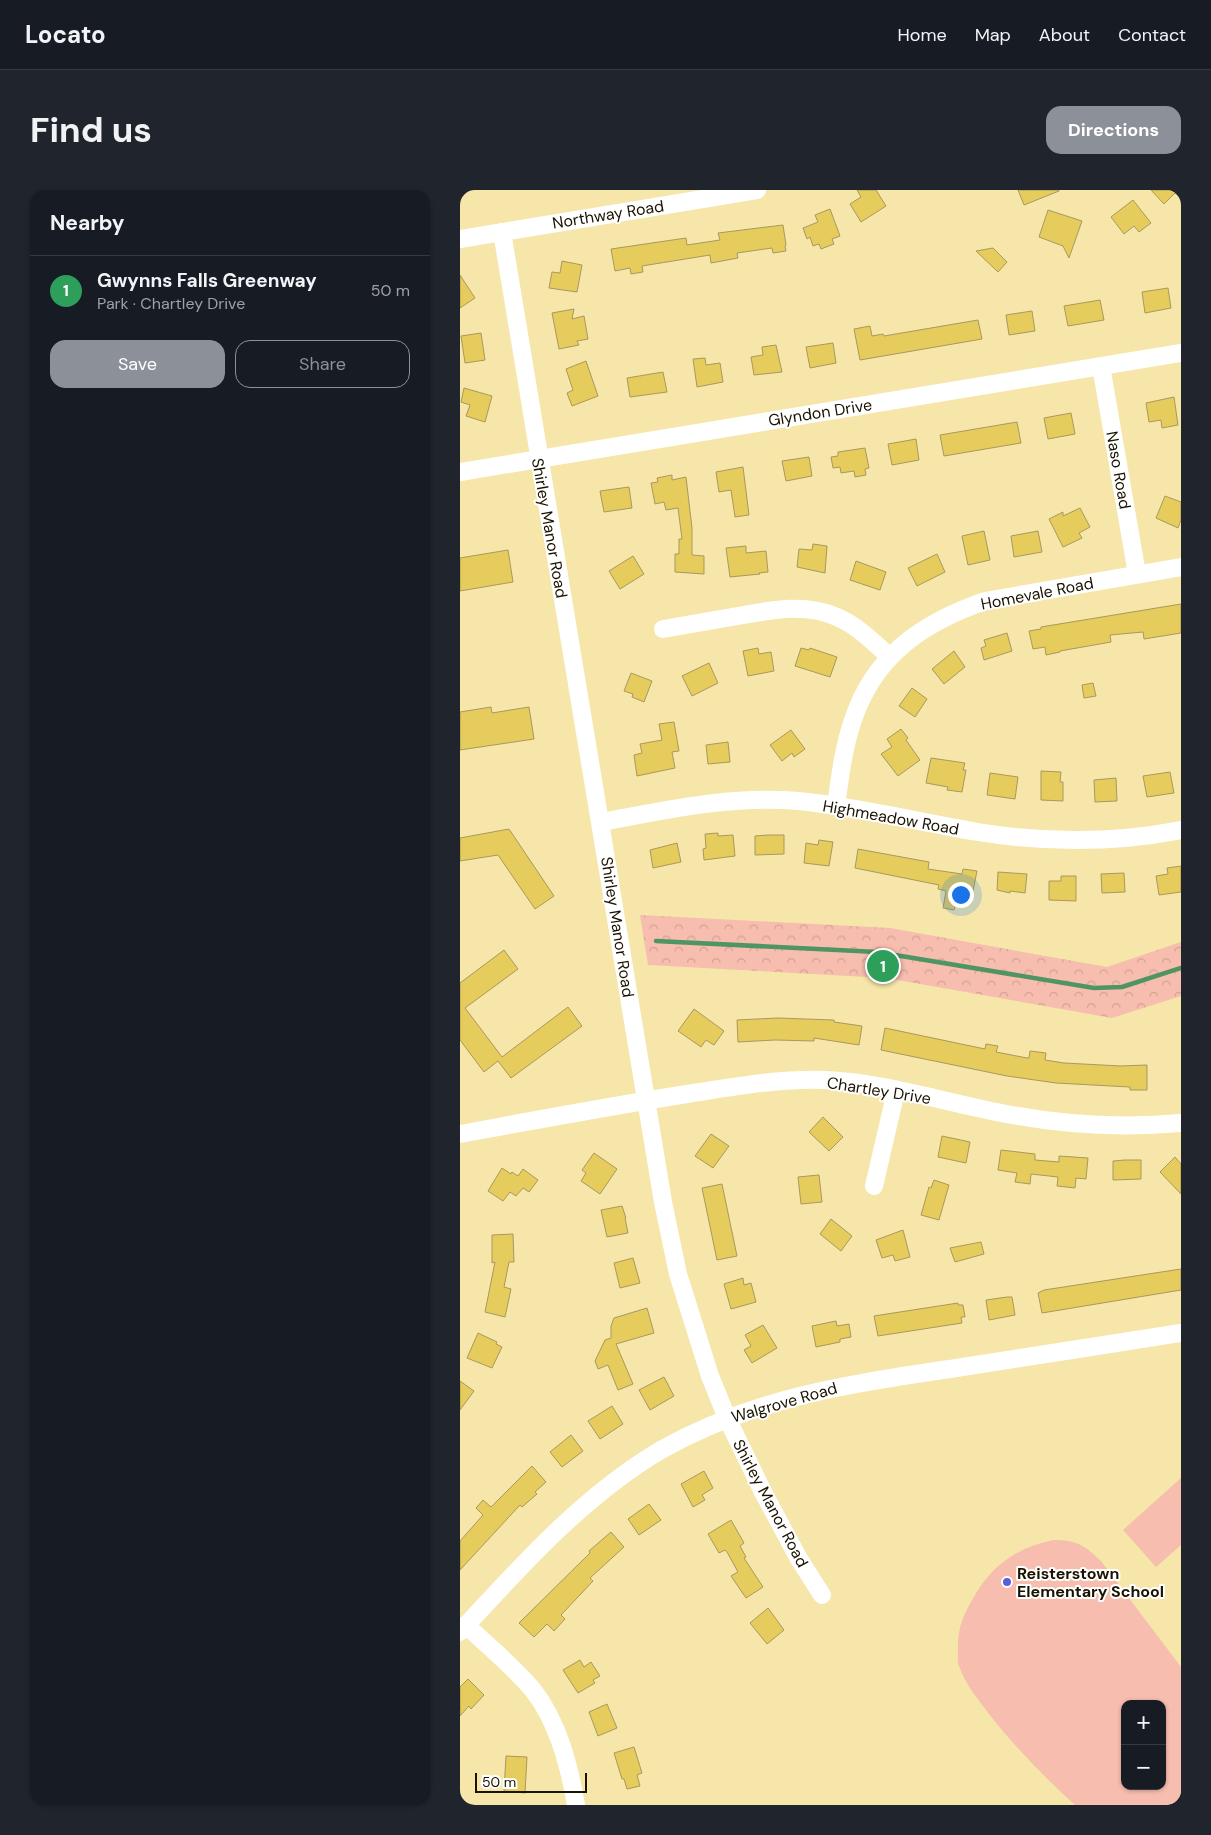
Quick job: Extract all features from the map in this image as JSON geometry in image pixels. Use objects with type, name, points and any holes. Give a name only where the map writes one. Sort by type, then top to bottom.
[{"type":"street","name":"Northway Road","points":[[460,238],[756,190]]},
{"type":"street","name":"Shirley Manor Road","points":[[502,232],[538,459],[601,822],[663,1202],[678,1274],[710,1376],[727,1418],[780,1525],[822,1595]]},
{"type":"street","name":"Glyndon Drive","points":[[460,472],[1181,353]]},
{"type":"street","name":"Naso Road","points":[[1102,366],[1137,574]]},
{"type":"street","name":"Homevale Road","points":[[836,806],[843,758],[852,723],[861,699],[873,677],[889,656],[916,635],[941,619],[986,601],[1181,567]]},
{"type":"street","points":[[664,629],[770,610],[796,608],[815,610],[838,617],[862,631],[889,656]]},
{"type":"street","name":"Highmeadow Road","points":[[601,822],[699,804],[734,800],[791,801],[836,806],[979,832],[1063,840],[1137,836],[1181,830]]},
{"type":"street","name":"Chartley Drive","points":[[460,1134],[646,1101],[754,1084],[794,1080],[826,1080],[857,1083],[1013,1116],[1064,1122],[1118,1125],[1181,1123]]},
{"type":"street","points":[[874,1186],[896,1091]]},
{"type":"street","name":"Walgrove Road","points":[[463,1628],[562,1526],[608,1486],[661,1451],[727,1418],[765,1405],[845,1385],[1181,1334]]},
{"type":"street","points":[[463,1628],[518,1673],[544,1708],[564,1752],[571,1776],[576,1805]]},
{"type":"green space","points":[[640,915],[890,928],[1107,967],[1181,942],[1181,996],[1112,1018],[886,978],[648,965]]},
{"type":"green space","points":[[1181,1478],[1181,1545],[1156,1567],[1123,1530]]},
{"type":"green space","points":[[1053,1540],[1074,1542],[1085,1547],[1101,1561],[1181,1667],[1181,1805],[1075,1805],[1041,1773],[1009,1738],[972,1691],[958,1663],[958,1642],[962,1621],[971,1602],[990,1574],[1008,1558],[1029,1547]]},
{"type":"building","points":[[857,190],[876,190],[886,206],[861,222],[850,204],[861,197]]},
{"type":"building","points":[[1018,190],[1059,190],[1059,191],[1024,205]]},
{"type":"building","points":[[1151,190],[1178,190],[1164,204]]},
{"type":"building","points":[[1133,200],[1151,223],[1139,232],[1134,226],[1124,234],[1111,217]]},
{"type":"building","points":[[830,209],[840,236],[832,239],[834,244],[821,249],[819,244],[813,246],[810,237],[807,239],[803,228],[818,222],[815,215]]},
{"type":"building","points":[[1048,210],[1082,221],[1069,258],[1063,246],[1039,237]]},
{"type":"building","points":[[783,225],[786,251],[773,253],[772,248],[737,253],[738,258],[711,263],[710,255],[642,266],[643,272],[631,274],[630,268],[615,271],[611,249],[686,238],[687,245],[720,240],[718,233]]},
{"type":"building","points":[[993,248],[1007,262],[998,272],[976,251]]},
{"type":"building","points":[[562,261],[582,265],[577,292],[549,288],[552,272],[560,273]]},
{"type":"building","points":[[460,275],[475,298],[460,308]]},
{"type":"building","points":[[1168,288],[1171,308],[1145,313],[1142,292]]},
{"type":"building","points":[[1100,300],[1104,320],[1068,326],[1064,306]]},
{"type":"building","points":[[574,309],[572,319],[584,316],[588,339],[577,341],[579,345],[559,349],[552,313]]},
{"type":"building","points":[[1032,311],[1035,331],[1009,335],[1006,315]]},
{"type":"building","points":[[978,320],[982,339],[860,360],[854,329],[870,326],[872,336],[883,334],[884,336]]},
{"type":"building","points":[[481,333],[485,360],[465,363],[461,336]]},
{"type":"building","points":[[833,343],[836,363],[810,368],[806,347]]},
{"type":"building","points":[[776,345],[782,372],[754,375],[751,357],[763,355],[762,347]]},
{"type":"building","points":[[705,358],[706,365],[720,363],[723,382],[697,387],[693,359]]},
{"type":"building","points":[[586,361],[598,396],[572,406],[567,393],[573,390],[566,369]]},
{"type":"building","points":[[663,372],[667,392],[630,397],[627,378]]},
{"type":"building","points":[[464,388],[492,396],[485,422],[466,416],[470,405],[461,402]]},
{"type":"building","points":[[1174,397],[1178,425],[1162,428],[1161,420],[1149,422],[1146,403]]},
{"type":"building","points":[[1071,413],[1075,434],[1048,439],[1044,418]]},
{"type":"building","points":[[1017,422],[1021,443],[944,456],[940,435]]},
{"type":"building","points":[[916,439],[919,460],[892,465],[888,444]]},
{"type":"building","points":[[865,448],[869,468],[865,469],[866,475],[855,477],[854,471],[841,473],[840,467],[833,468],[831,457],[838,456],[838,452]]},
{"type":"building","points":[[809,457],[812,476],[786,481],[782,461]]},
{"type":"building","points":[[743,467],[749,515],[735,517],[731,490],[719,492],[716,472]]},
{"type":"building","points":[[672,475],[672,480],[686,477],[692,528],[692,555],[704,556],[704,574],[675,572],[675,554],[679,554],[679,539],[682,539],[678,508],[666,510],[664,502],[655,504],[651,483],[658,482],[657,478]]},
{"type":"building","points":[[629,487],[632,508],[604,512],[600,491]]},
{"type":"building","points":[[1165,496],[1181,502],[1181,520],[1178,528],[1156,518]]},
{"type":"building","points":[[1080,508],[1090,527],[1079,533],[1082,538],[1063,547],[1049,519],[1063,512],[1063,516]]},
{"type":"building","points":[[984,531],[990,560],[968,565],[962,536]]},
{"type":"building","points":[[1038,531],[1042,552],[1014,557],[1011,536]]},
{"type":"building","points":[[813,544],[827,546],[825,573],[797,567],[799,549],[812,550]]},
{"type":"building","points":[[746,546],[746,553],[766,551],[768,572],[730,577],[726,548]]},
{"type":"building","points":[[508,550],[513,582],[460,591],[460,558]]},
{"type":"building","points":[[937,554],[945,572],[917,586],[908,568]]},
{"type":"building","points":[[633,556],[644,574],[620,589],[609,571]]},
{"type":"building","points":[[856,561],[886,572],[880,590],[850,580]]},
{"type":"building","points":[[1181,604],[1181,633],[1144,639],[1143,632],[1110,635],[1111,642],[1046,655],[1045,647],[1033,649],[1029,631],[1041,629],[1041,627]]},
{"type":"building","points":[[1007,633],[1012,651],[984,660],[981,648],[986,646],[984,640]]},
{"type":"building","points":[[758,648],[759,654],[771,652],[774,671],[748,676],[743,651]]},
{"type":"building","points":[[801,648],[809,650],[810,648],[837,657],[830,677],[795,666]]},
{"type":"building","points":[[954,651],[965,667],[944,684],[932,669]]},
{"type":"building","points":[[709,663],[718,683],[692,696],[682,676]]},
{"type":"building","points":[[631,673],[652,681],[644,702],[632,697],[633,694],[624,691]]},
{"type":"building","points":[[1093,683],[1096,696],[1084,698],[1082,685]]},
{"type":"building","points":[[912,688],[927,699],[915,717],[899,706]]},
{"type":"building","points":[[491,707],[492,713],[529,707],[534,739],[460,750],[460,712]]},
{"type":"building","points":[[674,722],[679,751],[672,752],[675,768],[637,776],[634,755],[642,753],[640,744],[662,740],[659,724]]},
{"type":"building","points":[[901,729],[920,760],[898,776],[881,754],[892,747],[887,739]]},
{"type":"building","points":[[791,730],[805,749],[794,757],[792,753],[782,761],[770,745]]},
{"type":"building","points":[[728,742],[730,762],[708,764],[706,745]]},
{"type":"building","points":[[931,758],[965,763],[963,770],[966,770],[962,792],[947,790],[948,787],[926,783]]},
{"type":"building","points":[[1041,771],[1061,772],[1060,782],[1063,782],[1063,801],[1041,800]]},
{"type":"building","points":[[1170,772],[1174,793],[1147,797],[1143,776]]},
{"type":"building","points":[[990,773],[1018,777],[1015,799],[987,795]]},
{"type":"building","points":[[1116,778],[1117,801],[1095,802],[1094,780]]},
{"type":"building","points":[[509,829],[554,896],[535,909],[498,855],[460,861],[460,838]]},
{"type":"building","points":[[718,833],[718,836],[733,835],[735,856],[704,860],[703,849],[706,848],[705,834]]},
{"type":"building","points":[[784,835],[784,854],[755,855],[755,836]]},
{"type":"building","points":[[819,840],[833,842],[829,866],[804,863],[806,843],[818,845]]},
{"type":"building","points":[[677,843],[681,862],[653,868],[650,850]]},
{"type":"building","points":[[858,849],[929,862],[928,869],[962,874],[963,869],[977,871],[971,901],[957,898],[954,910],[943,908],[946,891],[938,889],[939,885],[855,868]]},
{"type":"building","points":[[1181,866],[1181,892],[1159,895],[1156,876],[1168,874],[1167,868]]},
{"type":"building","points":[[998,872],[1027,874],[1025,893],[1010,891],[1010,893],[997,890]]},
{"type":"building","points":[[1124,873],[1125,892],[1102,893],[1101,874]]},
{"type":"building","points":[[1061,876],[1076,876],[1076,901],[1049,900],[1049,881],[1061,881]]},
{"type":"building","points":[[504,950],[518,969],[465,1008],[502,1057],[568,1007],[582,1026],[511,1078],[498,1061],[484,1072],[460,1040],[460,983]]},
{"type":"building","points":[[694,1009],[724,1031],[714,1045],[706,1040],[701,1047],[678,1031]]},
{"type":"building","points":[[778,1018],[834,1020],[834,1022],[862,1026],[859,1045],[814,1038],[814,1041],[775,1040],[738,1042],[737,1020]]},
{"type":"building","points":[[885,1028],[985,1049],[986,1044],[998,1046],[996,1052],[1027,1058],[1029,1058],[1030,1051],[1046,1053],[1045,1060],[1064,1063],[1121,1066],[1147,1065],[1147,1090],[1130,1090],[1130,1087],[1056,1083],[1007,1076],[881,1050]]},
{"type":"building","points":[[823,1117],[843,1137],[829,1151],[809,1132]]},
{"type":"building","points":[[711,1134],[729,1146],[713,1168],[695,1156]]},
{"type":"building","points":[[942,1136],[970,1142],[966,1163],[938,1157]]},
{"type":"building","points":[[1001,1150],[1035,1154],[1035,1160],[1059,1162],[1059,1156],[1088,1158],[1086,1179],[1076,1178],[1075,1188],[1057,1186],[1058,1177],[1031,1174],[1030,1184],[1015,1182],[1017,1173],[998,1170]]},
{"type":"building","points":[[594,1153],[617,1169],[600,1194],[581,1181],[586,1173],[582,1170]]},
{"type":"building","points":[[1175,1157],[1181,1164],[1181,1194],[1160,1172]]},
{"type":"building","points":[[1141,1160],[1141,1179],[1113,1180],[1113,1161]]},
{"type":"building","points":[[502,1168],[518,1176],[523,1169],[538,1180],[529,1192],[523,1188],[516,1196],[510,1192],[503,1201],[488,1191]]},
{"type":"building","points":[[819,1175],[822,1202],[801,1204],[798,1177]]},
{"type":"building","points":[[934,1180],[949,1185],[939,1220],[921,1215],[929,1187],[931,1188]]},
{"type":"building","points":[[722,1184],[737,1256],[717,1260],[702,1188]]},
{"type":"building","points":[[622,1206],[628,1233],[607,1237],[601,1210]]},
{"type":"building","points":[[831,1219],[852,1236],[841,1251],[820,1234]]},
{"type":"building","points":[[903,1230],[910,1257],[895,1261],[893,1255],[882,1258],[876,1240]]},
{"type":"building","points":[[513,1234],[514,1262],[509,1262],[504,1287],[511,1289],[505,1317],[485,1312],[495,1262],[492,1263],[492,1235]]},
{"type":"building","points":[[981,1242],[984,1254],[955,1262],[950,1248]]},
{"type":"building","points":[[633,1258],[640,1283],[620,1288],[614,1263]]},
{"type":"building","points":[[1181,1269],[1181,1290],[1042,1313],[1038,1293],[1044,1290]]},
{"type":"building","points":[[743,1278],[744,1285],[751,1283],[756,1302],[731,1309],[724,1284]]},
{"type":"building","points":[[1012,1297],[1015,1315],[989,1320],[986,1300]]},
{"type":"building","points":[[958,1303],[958,1305],[963,1305],[965,1317],[961,1317],[962,1323],[878,1336],[874,1316]]},
{"type":"building","points":[[647,1308],[654,1333],[616,1344],[633,1384],[618,1390],[608,1365],[598,1369],[595,1361],[605,1340],[611,1338],[611,1326],[614,1318]]},
{"type":"building","points":[[836,1321],[837,1326],[849,1324],[851,1337],[840,1339],[840,1342],[816,1347],[812,1326]]},
{"type":"building","points":[[763,1325],[777,1348],[752,1363],[744,1350],[751,1346],[745,1335]]},
{"type":"building","points":[[478,1333],[497,1342],[496,1344],[502,1347],[492,1368],[467,1358]]},
{"type":"building","points":[[664,1377],[674,1396],[650,1410],[639,1390]]},
{"type":"building","points":[[460,1381],[474,1391],[460,1410]]},
{"type":"building","points":[[612,1406],[623,1424],[600,1439],[588,1421]]},
{"type":"building","points":[[571,1435],[583,1451],[562,1467],[550,1452]]},
{"type":"building","points":[[532,1466],[546,1482],[535,1492],[537,1494],[522,1507],[520,1505],[460,1570],[460,1541],[483,1515],[476,1508],[483,1500],[491,1507]]},
{"type":"building","points":[[704,1471],[713,1488],[702,1495],[705,1500],[693,1507],[681,1484]]},
{"type":"building","points":[[649,1504],[661,1520],[639,1535],[628,1519]]},
{"type":"building","points":[[731,1520],[744,1543],[740,1546],[746,1557],[744,1558],[763,1587],[746,1598],[731,1576],[738,1572],[727,1552],[725,1550],[719,1553],[708,1534]]},
{"type":"building","points":[[611,1532],[624,1547],[590,1578],[593,1581],[561,1615],[565,1619],[554,1631],[547,1624],[534,1637],[519,1623],[590,1553],[589,1551]]},
{"type":"building","points":[[768,1608],[784,1630],[767,1644],[750,1623]]},
{"type":"building","points":[[580,1660],[584,1667],[591,1662],[600,1676],[593,1680],[595,1683],[578,1693],[563,1670]]},
{"type":"building","points":[[468,1679],[484,1695],[471,1709],[469,1706],[460,1716],[460,1687]]},
{"type":"building","points":[[607,1704],[617,1728],[598,1736],[589,1712]]},
{"type":"building","points":[[634,1747],[642,1773],[637,1775],[640,1786],[627,1789],[614,1753]]},
{"type":"building","points":[[506,1756],[527,1757],[525,1793],[504,1791]]},
{"type":"waterway","points":[[656,941],[877,952],[1094,988],[1122,987],[1181,968]]},
{"type":"place","name":"Gwynns Falls Greenway","points":[[883,966]]},
{"type":"place","name":"Reisterstown Elementary School","points":[[1007,1582]]}]
